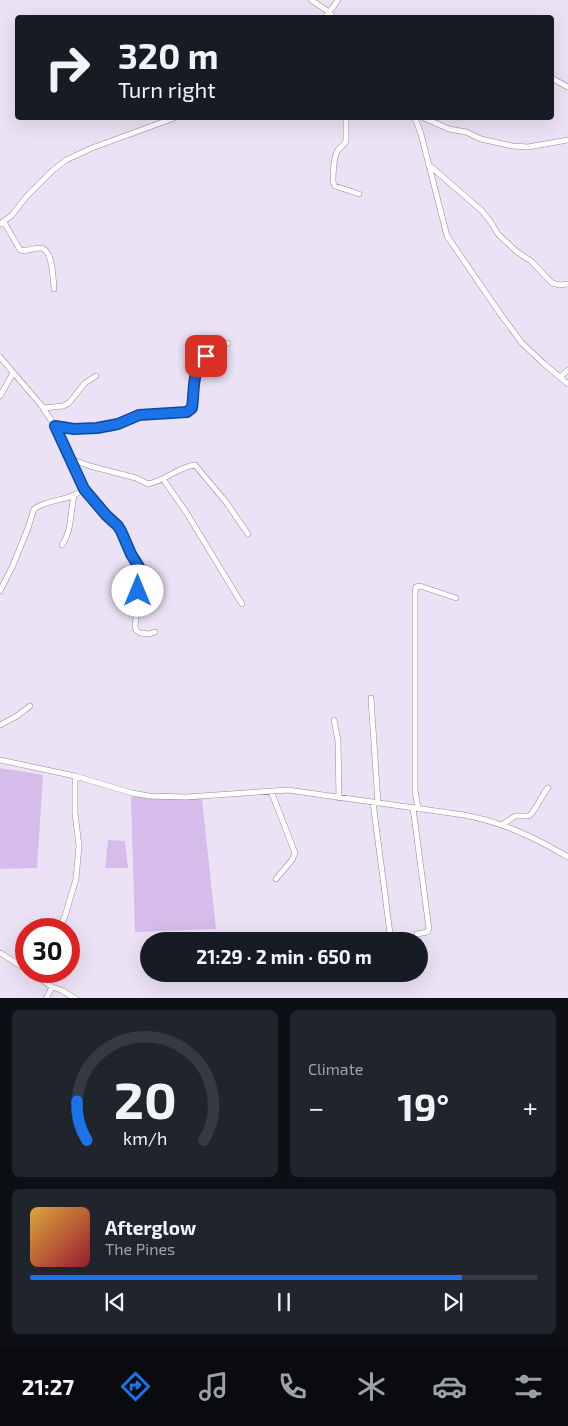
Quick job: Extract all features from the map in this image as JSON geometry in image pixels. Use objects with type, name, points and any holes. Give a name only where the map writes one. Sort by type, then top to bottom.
[{"type":"street","points":[[311,0],[332,15]]},
{"type":"street","points":[[327,15],[338,0]]},
{"type":"street","points":[[554,80],[568,87]]},
{"type":"street","points":[[54,289],[51,261],[46,250],[41,248],[26,251],[19,250],[2,223],[10,217],[52,171],[66,160],[92,148],[169,120]]},
{"type":"street","points":[[346,120],[346,141],[336,157],[333,182],[335,186],[359,194]]},
{"type":"street","points":[[416,120],[421,134],[444,227],[452,244],[522,342],[568,384]]},
{"type":"street","points":[[429,120],[481,139],[512,146],[528,147],[568,140]]},
{"type":"street","points":[[428,164],[482,212],[498,234],[516,251],[532,261],[552,282],[560,285],[568,284]]},
{"type":"street","points":[[55,426],[74,429],[97,428],[118,424],[139,415],[187,412],[192,408],[195,374],[198,366],[212,351],[228,343]]},
{"type":"street","points":[[0,357],[43,408],[55,426],[84,489],[118,526],[139,567],[136,630],[145,634],[155,632]]},
{"type":"street","points":[[560,378],[568,370]]},
{"type":"street","points":[[0,396],[13,373]]},
{"type":"street","points":[[43,408],[63,406],[69,403],[85,383],[96,376]]},
{"type":"street","points":[[70,459],[136,478],[146,484],[152,484],[188,466],[196,465],[226,502],[248,534]]},
{"type":"street","points":[[163,479],[186,512],[242,604]]},
{"type":"street","points":[[0,591],[28,528],[34,509],[43,504],[74,496],[84,489]]},
{"type":"street","points":[[62,545],[69,529],[74,496]]},
{"type":"street","points":[[427,932],[429,929],[415,790],[416,587],[420,586],[456,598]]},
{"type":"street","points":[[371,698],[376,803],[390,932]]},
{"type":"street","points":[[0,725],[30,706]]},
{"type":"street","points":[[334,720],[338,741],[339,798]]},
{"type":"street","points":[[0,760],[75,776],[132,793],[157,796],[186,797],[288,790],[464,814],[503,824],[568,857]]},
{"type":"street","points":[[64,918],[76,879],[78,841],[75,813],[75,776]]},
{"type":"street","points":[[503,824],[515,816],[529,816],[539,804],[548,788]]},
{"type":"street","points":[[271,791],[295,853],[292,860],[276,879]]},
{"type":"street","points":[[0,953],[15,962]]},
{"type":"street","points":[[48,983],[76,998]]},
{"type":"street","points":[[46,998],[52,986]]},
{"type":"shaded area","points":[[0,768],[43,775],[37,868],[0,869]]},
{"type":"shaded area","points":[[131,797],[202,799],[216,929],[135,932]]},
{"type":"shaded area","points":[[108,840],[125,841],[128,868],[105,868]]},
{"type":"route","points":[[138,591],[139,567],[121,531],[86,493],[55,426],[74,429],[97,428],[118,424],[139,415],[185,413],[192,408],[195,374],[198,366],[206,356]]}]
